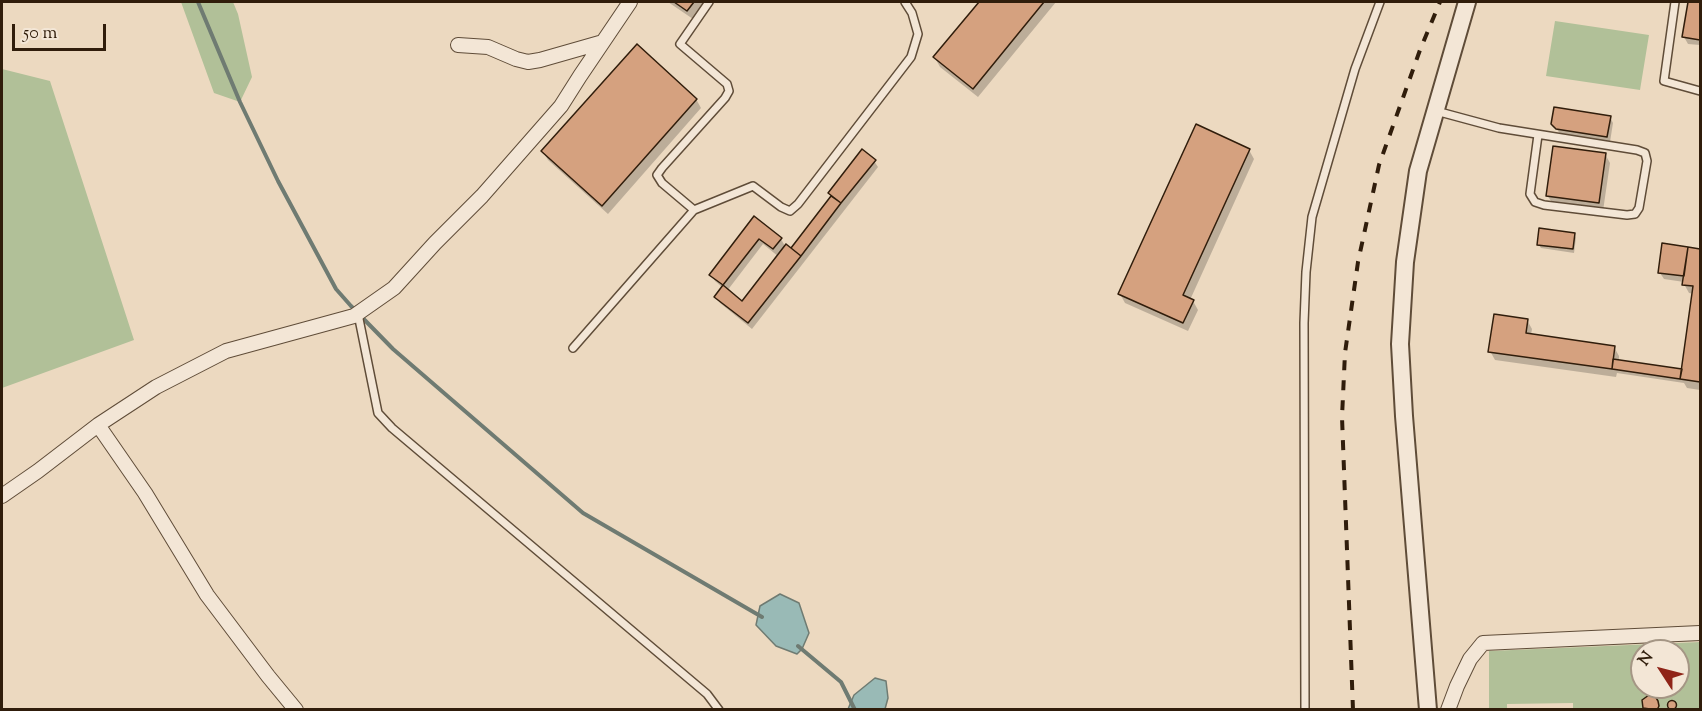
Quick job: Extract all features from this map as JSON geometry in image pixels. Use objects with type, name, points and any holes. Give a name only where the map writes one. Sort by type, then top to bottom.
[{"type":"street","points":[[2,496],[98,425],[156,387],[226,351],[358,314],[394,288],[482,196],[561,106],[630,2]]},
{"type":"street","points":[[1428,710],[1400,344],[1405,262],[1418,171],[1467,2]]},
{"type":"street","points":[[458,45],[488,47],[528,62],[603,42]]},
{"type":"street","points":[[98,425],[145,493],[207,595],[296,710]]},
{"type":"street","points":[[1448,710],[1456,686],[1470,659],[1483,643],[1701,633]]},
{"type":"lane","points":[[694,210],[662,183],[657,175],[729,91],[728,84],[680,44],[709,2]]},
{"type":"lane","points":[[573,348],[694,210],[753,186],[790,211],[798,204],[911,57],[918,34],[912,13],[905,2]]},
{"type":"lane","points":[[1305,710],[1304,323],[1306,272],[1312,217],[1355,69],[1380,2]]},
{"type":"lane","points":[[1676,2],[1664,81],[1701,91]]},
{"type":"lane","points":[[1436,111],[1499,128],[1645,153],[1647,161],[1639,208],[1635,214],[1544,206],[1535,202],[1530,194],[1538,135]]},
{"type":"lane","points":[[358,314],[378,413],[392,428],[707,694],[719,710]]},
{"type":"green space","points":[[181,2],[233,2],[238,14],[252,77],[240,102],[214,93]]},
{"type":"green space","points":[[1555,21],[1649,35],[1640,90],[1546,76]]},
{"type":"green space","points":[[2,69],[50,81],[134,340],[2,388]]},
{"type":"green space","points":[[1690,642],[1700,642],[1700,709],[1573,709],[1573,703],[1507,704],[1507,709],[1489,709],[1489,651],[1630,645],[1630,699],[1690,699]]},
{"type":"water","points":[[780,594],[799,603],[809,633],[802,649],[797,654],[776,646],[756,625],[760,606]]},
{"type":"water","points":[[875,678],[886,681],[888,698],[885,709],[848,709],[854,695]]},
{"type":"building","points":[[674,2],[694,2],[687,11]]},
{"type":"building","points":[[979,2],[1044,2],[973,89],[933,57]]},
{"type":"building","points":[[1688,2],[1700,2],[1700,40],[1682,37]]},
{"type":"building","points":[[637,44],[697,99],[602,206],[541,151]]},
{"type":"building","points":[[1554,107],[1611,116],[1607,137],[1556,129],[1551,124]]},
{"type":"building","points":[[1196,124],[1250,149],[1183,295],[1194,300],[1183,323],[1118,294]]},
{"type":"building","points":[[1553,146],[1606,153],[1599,203],[1546,196]]},
{"type":"building","points":[[862,149],[876,160],[841,203],[828,193]]},
{"type":"building","points":[[831,196],[841,203],[801,256],[791,248]]},
{"type":"building","points":[[754,216],[782,238],[773,249],[759,239],[723,285],[709,275]]},
{"type":"building","points":[[1539,228],[1575,233],[1573,249],[1537,245]]},
{"type":"building","points":[[1662,243],[1688,247],[1684,276],[1658,273]]},
{"type":"building","points":[[786,244],[801,256],[748,323],[714,297],[723,285],[742,301]]},
{"type":"building","points":[[1688,247],[1700,249],[1700,382],[1680,379],[1693,286],[1682,285]]},
{"type":"building","points":[[1494,314],[1528,319],[1526,333],[1615,346],[1612,369],[1488,352]]},
{"type":"building","points":[[1613,359],[1682,369],[1680,379],[1612,369]]},
{"type":"building","points":[[1657,699],[1659,706],[1657,710],[1643,708],[1642,700]]},
{"type":"building","points":[[1672,700],[1677,705],[1672,710],[1667,705]]},
{"type":"waterway","points":[[198,2],[240,102],[278,181],[336,289],[351,306],[393,349],[583,513],[762,617]]},
{"type":"waterway","points":[[798,646],[841,682],[855,710]]},
{"type":"railway","points":[[1353,710],[1342,417],[1345,353],[1358,262],[1379,165],[1420,50],[1440,2]]}]
